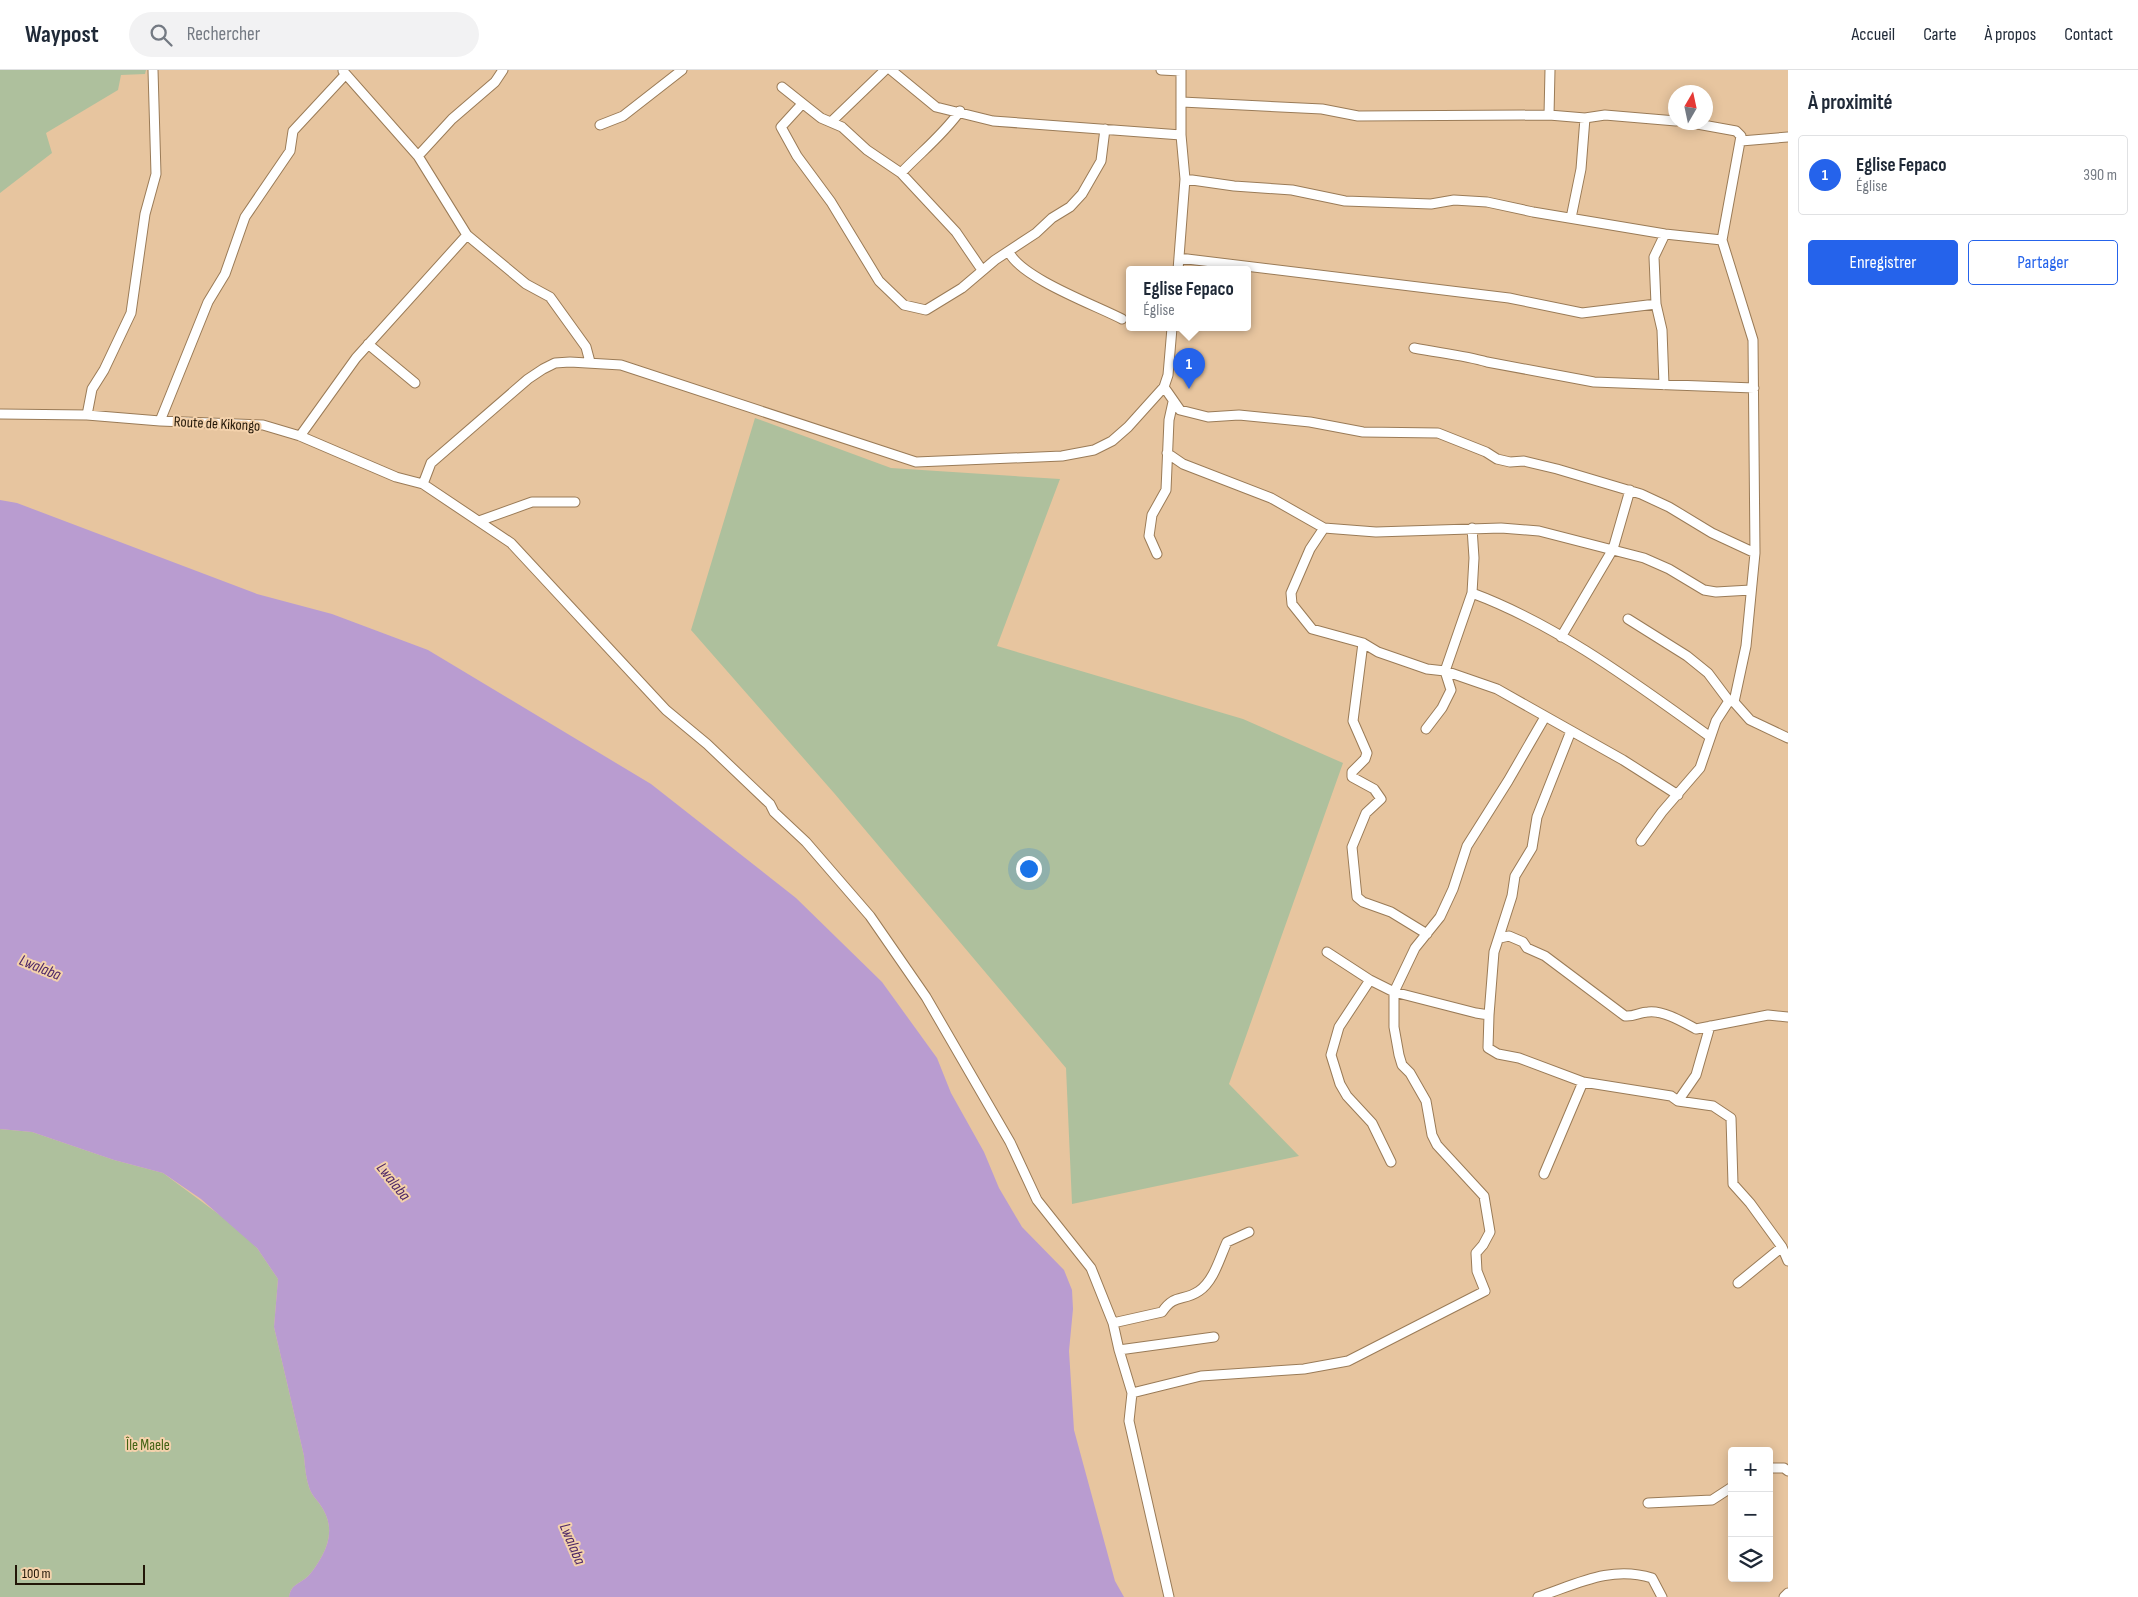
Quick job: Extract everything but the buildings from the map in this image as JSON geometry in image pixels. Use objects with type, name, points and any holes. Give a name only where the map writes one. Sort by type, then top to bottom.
[{"type":"street","points":[[87,415],[92,389],[104,370],[131,313],[145,214],[156,174],[152,70]]},
{"type":"street","points":[[418,156],[452,120],[495,82],[503,70]]},
{"type":"street","points":[[600,125],[623,116],[682,70]]},
{"type":"street","points":[[831,122],[886,70]]},
{"type":"street","points":[[892,70],[936,107],[994,121],[1181,135]]},
{"type":"street","points":[[1161,70],[1181,70],[1181,135],[1185,178],[1178,266]]},
{"type":"street","points":[[1549,115],[1550,70]]},
{"type":"street","points":[[160,421],[208,302],[225,274],[245,217],[290,151],[293,131],[344,72],[418,156],[467,235],[526,284],[550,297],[586,347],[590,362]]},
{"type":"street","points":[[782,87],[821,118],[842,127],[867,150],[901,173],[956,232],[982,270]]},
{"type":"street","points":[[1182,102],[1322,109],[1358,116],[1549,115],[1585,118],[1616,115],[1668,120]]},
{"type":"street","points":[[802,104],[780,127],[797,156],[831,202],[878,281],[897,301],[904,305],[926,310],[962,288],[982,270],[1009,252],[1052,218],[1070,207],[1082,194],[1101,161],[1105,129]]},
{"type":"street","points":[[901,173],[929,144],[947,129],[960,112]]},
{"type":"street","points":[[1571,218],[1581,169],[1585,118]]},
{"type":"street","points":[[1641,841],[1662,812],[1678,796],[1700,768],[1709,736],[1731,702],[1746,646],[1754,553],[1752,331],[1722,240],[1740,133],[1713,127]]},
{"type":"street","points":[[1740,141],[1788,137]]},
{"type":"street","points":[[1185,178],[1234,186],[1292,190],[1345,201],[1431,204],[1454,200],[1487,202],[1665,234],[1722,240]]},
{"type":"street","points":[[1664,385],[1662,330],[1656,304],[1654,257],[1665,234]]},
{"type":"street","points":[[300,436],[368,344],[467,235]]},
{"type":"street","points":[[1009,252],[1013,259],[1040,280],[1122,318]]},
{"type":"street","points":[[1179,258],[1245,266]]},
{"type":"street","points":[[1251,267],[1508,298],[1582,313],[1656,304]]},
{"type":"street","points":[[423,484],[432,463],[528,379],[555,363],[590,362],[621,365],[916,462],[1062,456],[1094,450],[1112,441],[1128,428],[1164,387],[1168,375],[1172,331]]},
{"type":"street","points":[[368,344],[415,383]]},
{"type":"street","points":[[1414,348],[1556,373],[1594,382],[1754,388]]},
{"type":"street","points":[[1164,387],[1180,410],[1208,417],[1239,415],[1310,422],[1363,432],[1438,433],[1486,452],[1498,459],[1510,462],[1524,461],[1630,490],[1669,507],[1712,533],[1754,553]]},
{"type":"street","points":[[1157,554],[1149,536],[1152,515],[1166,490],[1169,420],[1173,402]]},
{"type":"street","name":"Route de Kikongo","points":[[0,414],[87,415],[160,421],[263,425],[300,436],[396,477],[423,484],[511,543],[666,710],[707,744],[770,804],[774,812],[806,842],[870,916],[926,997],[1010,1142],[1037,1200],[1091,1268],[1113,1323],[1118,1350],[1132,1393]]},
{"type":"street","points":[[1167,453],[1183,464],[1271,498],[1324,528],[1376,532],[1472,528],[1539,531],[1644,558],[1669,569],[1704,590],[1716,592],[1751,590]]},
{"type":"street","points":[[1561,637],[1613,549],[1630,490]]},
{"type":"street","points":[[479,521],[532,502],[575,502]]},
{"type":"street","points":[[1324,528],[1299,571],[1291,593],[1292,604],[1312,629],[1363,643],[1378,652],[1427,669],[1445,671],[1497,689],[1623,760],[1678,796]]},
{"type":"street","points":[[1426,729],[1442,708],[1451,690],[1445,671],[1472,593],[1474,558],[1472,528]]},
{"type":"street","points":[[1472,593],[1490,600],[1561,637],[1636,684],[1709,736]]},
{"type":"street","points":[[1628,619],[1674,647],[1708,673],[1731,702],[1750,720],[1788,738]]},
{"type":"street","points":[[1363,643],[1353,721],[1367,753],[1365,759],[1352,772],[1352,777],[1374,789],[1381,799],[1366,813],[1352,847],[1357,897],[1363,902],[1391,912],[1427,934]]},
{"type":"street","points":[[1169,1597],[1129,1421],[1132,1393],[1201,1376],[1304,1369],[1348,1362],[1484,1290],[1477,1271],[1476,1253],[1490,1232],[1484,1196],[1437,1145],[1432,1135],[1426,1101],[1402,1065],[1396,1045],[1394,992],[1409,959],[1440,917],[1453,889],[1467,846],[1545,717]]},
{"type":"street","points":[[1571,731],[1537,817],[1532,848],[1515,876],[1500,938],[1494,952],[1488,1048],[1492,1052],[1519,1058],[1582,1082],[1671,1096],[1678,1101],[1713,1106],[1731,1118],[1733,1184],[1750,1203],[1782,1248],[1788,1261]]},
{"type":"street","points":[[1500,938],[1509,936],[1523,942],[1527,948],[1545,956],[1625,1016],[1636,1016],[1650,1011],[1682,1021],[1696,1029],[1768,1015],[1788,1017]]},
{"type":"street","points":[[1327,952],[1370,980],[1394,992],[1490,1015]]},
{"type":"street","points":[[1370,980],[1339,1027],[1334,1041],[1332,1060],[1340,1084],[1347,1096],[1372,1123],[1391,1162]]},
{"type":"street","points":[[1678,1101],[1696,1075],[1710,1026]]},
{"type":"street","points":[[1544,1174],[1582,1082]]},
{"type":"street","points":[[1113,1323],[1162,1312],[1169,1302],[1200,1290],[1214,1271],[1227,1242],[1249,1232]]},
{"type":"street","points":[[1738,1283],[1782,1248]]},
{"type":"street","points":[[1118,1350],[1214,1338]]},
{"type":"street","points":[[1773,1468],[1784,1468],[1788,1471]]},
{"type":"street","points":[[1648,1503],[1712,1500],[1728,1490]]},
{"type":"street","points":[[1538,1597],[1615,1572],[1629,1572],[1652,1578],[1662,1597]]},
{"type":"street","points":[[1784,1597],[1788,1593]]},
{"type":"green space","points":[[0,70],[146,70],[145,74],[121,75],[118,90],[46,133],[52,153],[0,193]]},
{"type":"green space","points":[[755,418],[891,468],[1060,479],[997,646],[1243,719],[1343,763],[1229,1084],[1299,1156],[1072,1204],[1066,1068],[834,793],[691,630]]},
{"type":"green space","name":"Île Maele","points":[[0,1129],[32,1132],[114,1160],[163,1173],[236,1227],[257,1248],[278,1279],[274,1327],[304,1456],[309,1486],[312,1494],[323,1509],[329,1529],[328,1543],[315,1568],[293,1588],[289,1597],[0,1597]]},
{"type":"water","name":"Lwalaba","points":[[0,500],[17,503],[257,594],[332,614],[428,650],[651,784],[796,898],[882,982],[937,1058],[951,1093],[984,1152],[999,1188],[1022,1227],[1064,1270],[1072,1290],[1073,1309],[1069,1351],[1074,1430],[1115,1581],[1124,1597],[289,1597],[293,1588],[315,1568],[328,1543],[329,1529],[323,1509],[312,1494],[309,1486],[304,1456],[274,1327],[278,1279],[257,1248],[201,1199],[163,1173],[114,1160],[32,1132],[0,1129]]},
{"type":"place","name":"Eglise Fepaco","points":[[1189,389]]}]
